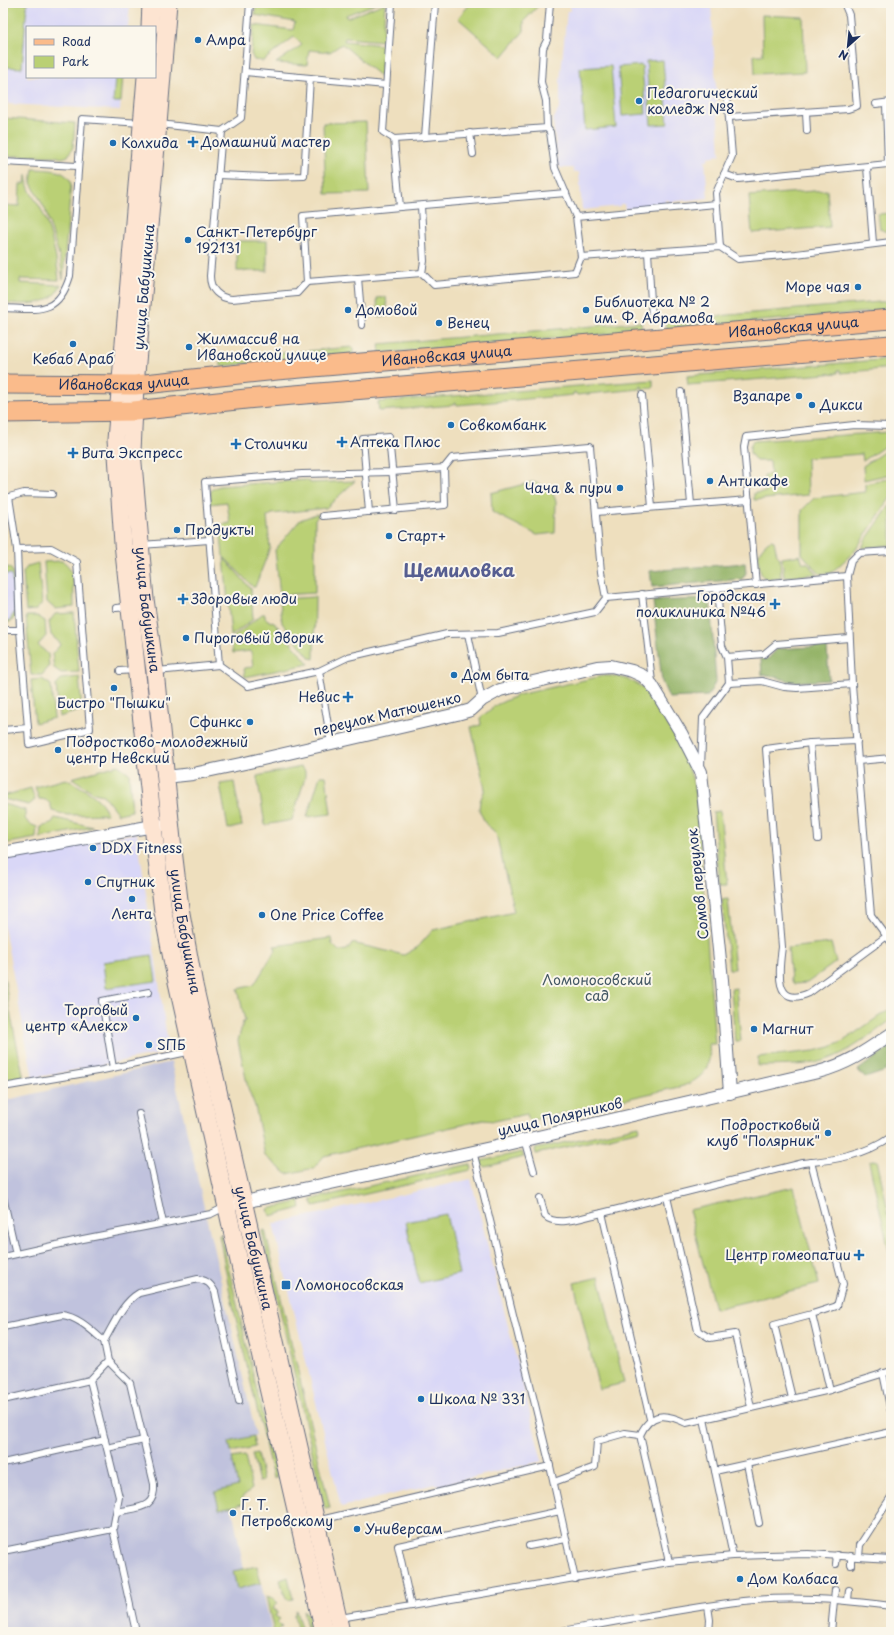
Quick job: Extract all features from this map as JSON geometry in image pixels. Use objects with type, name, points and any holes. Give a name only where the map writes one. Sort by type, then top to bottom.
[{"type":"main road","name":"Ивановская улица","points":[[3,384],[127,386],[277,370],[891,319]]},
{"type":"main road","name":"Ивановская улица","points":[[3,413],[126,411],[246,399],[891,345]]},
{"type":"street","points":[[150,26],[151,3]]},
{"type":"street","name":"улица Бабушкина","points":[[168,3],[150,124],[126,411],[132,452],[145,599],[155,671],[180,908],[194,985],[243,1202],[308,1523],[324,1632]]},
{"type":"street","name":"улица Бабушкина","points":[[146,78],[150,124]]},
{"type":"street","name":"улица Бабушкина","points":[[126,411],[116,448],[123,543],[123,608],[128,670],[153,826],[163,912],[226,1206],[308,1523],[340,1625]]},
{"type":"street","name":"переулок Матюшенко","points":[[165,777],[200,772],[457,714],[471,710],[482,700],[500,690],[520,684],[597,667],[611,666],[632,670],[643,676],[652,685]]},
{"type":"street","name":"Сомов переулок","points":[[652,685],[681,733],[701,772],[722,980],[730,1093]]},
{"type":"street","points":[[3,853],[170,823]]},
{"type":"street","name":"улица Полярников","points":[[226,1206],[730,1093],[837,1067],[854,1059],[891,1034]]},
{"type":"lane","points":[[3,308],[45,308],[56,302],[64,293],[70,276],[77,166],[82,119],[222,131],[241,118],[250,3]]},
{"type":"lane","points":[[392,3],[383,132],[394,139],[547,128]]},
{"type":"lane","points":[[425,136],[435,3]]},
{"type":"lane","points":[[222,131],[210,282],[215,292],[225,299],[232,300],[297,293],[307,282],[422,273],[434,285],[575,272],[581,256],[576,217],[555,168],[550,132],[547,128],[546,101],[541,82],[543,48],[547,40],[550,3]]},
{"type":"lane","points":[[729,117],[848,109],[859,106],[849,15],[844,3]]},
{"type":"lane","points":[[245,72],[386,85]]},
{"type":"lane","points":[[218,175],[267,177],[304,176],[310,78]]},
{"type":"lane","points":[[717,95],[727,95],[732,156],[716,193],[720,247]]},
{"type":"lane","points":[[724,174],[738,179],[888,164],[888,103],[876,104]]},
{"type":"lane","points":[[806,112],[807,131]]},
{"type":"lane","points":[[470,133],[473,154]]},
{"type":"lane","points":[[394,139],[400,207]]},
{"type":"lane","points":[[3,162],[77,166]]},
{"type":"lane","points":[[867,167],[873,243]]},
{"type":"lane","points":[[307,282],[303,216],[566,193]]},
{"type":"lane","points":[[576,217],[716,204]]},
{"type":"lane","points":[[421,206],[424,261],[422,273]]},
{"type":"lane","points":[[581,256],[720,247],[738,259],[854,248],[873,243],[891,242]]},
{"type":"lane","points":[[648,252],[652,318]]},
{"type":"lane","points":[[358,278],[362,325]]},
{"type":"lane","points":[[681,392],[691,504]]},
{"type":"lane","points":[[642,395],[652,507]]},
{"type":"lane","points":[[756,585],[750,500],[744,447],[746,437],[854,425],[891,426]]},
{"type":"lane","points":[[369,512],[363,439],[389,437],[396,510]]},
{"type":"lane","points":[[323,516],[445,505],[444,468],[452,458],[590,446],[601,572],[606,598]]},
{"type":"lane","points":[[219,665],[204,482],[302,474],[392,472],[444,468]]},
{"type":"lane","points":[[17,549],[51,548],[77,562],[90,729],[29,744],[20,630],[17,549],[6,497],[24,493],[52,494]]},
{"type":"lane","points":[[596,512],[750,500]]},
{"type":"lane","points":[[140,545],[209,540]]},
{"type":"lane","points":[[891,550],[859,553],[851,561],[847,576],[852,684],[872,915],[889,935],[891,942]]},
{"type":"lane","points":[[155,671],[219,665],[248,686],[319,671],[348,657],[447,634],[498,633],[595,612],[606,598],[847,576]]},
{"type":"lane","points":[[701,772],[703,718],[729,683],[727,658],[722,646],[717,589]]},
{"type":"lane","points":[[642,594],[652,685]]},
{"type":"lane","points":[[3,630],[20,630]]},
{"type":"lane","points":[[468,634],[482,700]]},
{"type":"lane","points":[[727,658],[764,654],[776,644],[849,638]]},
{"type":"lane","points":[[319,671],[332,743]]},
{"type":"lane","points":[[729,683],[762,681],[784,687],[797,688],[852,684]]},
{"type":"lane","points":[[3,730],[28,728]]},
{"type":"lane","points":[[857,741],[810,743],[766,749],[782,947],[780,965],[782,988],[785,994],[792,997],[800,997],[809,993],[889,935]]},
{"type":"lane","points":[[810,743],[818,839]]},
{"type":"lane","points":[[858,761],[891,758]]},
{"type":"lane","points":[[113,1068],[102,1001],[149,992]]},
{"type":"lane","points":[[3,1087],[113,1068],[192,1051]]},
{"type":"lane","points":[[139,1114],[164,1223]]},
{"type":"lane","points":[[540,1198],[545,1216],[554,1222],[565,1221],[667,1197],[803,1162],[825,1161],[863,1153],[878,1147],[891,1137]]},
{"type":"lane","points":[[525,1139],[534,1171]]},
{"type":"lane","points":[[473,1151],[554,1482],[575,1579]]},
{"type":"lane","points":[[792,1398],[774,1324],[837,1306],[843,1284],[811,1162]]},
{"type":"lane","points":[[3,1196],[16,1254]]},
{"type":"lane","points":[[667,1197],[698,1331],[710,1338],[735,1334],[751,1407]]},
{"type":"lane","points":[[3,1257],[83,1239],[211,1214],[226,1206]]},
{"type":"lane","points":[[602,1213],[650,1419]]},
{"type":"lane","points":[[104,1342],[126,1303],[139,1293],[198,1279],[206,1281],[211,1285],[215,1292],[239,1401]]},
{"type":"lane","points":[[812,1314],[830,1390]]},
{"type":"lane","points":[[3,1327],[62,1315],[75,1318],[104,1342],[108,1361],[130,1383],[154,1484],[153,1499],[149,1504],[117,1512]]},
{"type":"lane","points":[[3,1400],[90,1380],[108,1361]]},
{"type":"lane","points":[[669,1562],[640,1435],[644,1426],[650,1419],[663,1416],[676,1418],[686,1423],[830,1390],[891,1371]]},
{"type":"lane","points":[[883,1374],[891,1412]]},
{"type":"lane","points":[[90,1380],[119,1497],[113,1529],[136,1632]]},
{"type":"lane","points":[[704,1419],[733,1556]]},
{"type":"lane","points":[[715,1471],[891,1432]]},
{"type":"lane","points":[[554,1482],[595,1467],[597,1441],[625,1433],[640,1435]]},
{"type":"lane","points":[[3,1463],[105,1440]]},
{"type":"lane","points":[[106,1448],[144,1440]]},
{"type":"lane","points":[[747,1464],[759,1523]]},
{"type":"lane","points":[[308,1523],[550,1466]]},
{"type":"lane","points":[[859,1557],[860,1545],[891,1497]]},
{"type":"lane","points":[[410,1606],[398,1546],[560,1511]]},
{"type":"lane","points":[[3,1551],[113,1529]]},
{"type":"lane","points":[[529,1546],[566,1539]]},
{"type":"lane","points":[[340,1625],[410,1606],[669,1562],[733,1556],[808,1554],[891,1559]]},
{"type":"lane","points":[[836,1564],[837,1555]]},
{"type":"lane","points":[[851,1556],[851,1565]]},
{"type":"lane","points":[[831,1632],[835,1590]]},
{"type":"lane","points":[[848,1600],[849,1590]]},
{"type":"lane","points":[[554,1632],[579,1630],[708,1606],[756,1600],[803,1598],[834,1599],[891,1606]]},
{"type":"lane","points":[[708,1606],[710,1620],[709,1632]]},
{"type":"shaded area","points":[[3,3],[130,3],[128,26],[26,26],[26,78],[123,78],[120,110],[8,104],[7,88],[3,87]]},
{"type":"shaded area","name":"Педагогический колледж №8","points":[[570,3],[711,3],[720,155],[708,157],[708,161],[705,161],[708,198],[669,202],[669,200],[665,200],[665,205],[625,209],[624,204],[620,204],[620,206],[582,210],[579,172],[574,172],[573,168],[561,168],[558,164],[553,120],[560,107],[560,82],[567,11],[570,11]]},
{"type":"shaded area","points":[[3,567],[12,574],[16,611],[11,620],[3,623]]},
{"type":"shaded area","points":[[137,833],[169,1052],[33,1078],[3,922],[3,857]]},
{"type":"shaded area","points":[[171,1062],[256,1435],[229,1442],[238,1487],[216,1492],[219,1509],[231,1507],[233,1513],[244,1569],[233,1571],[237,1588],[261,1583],[272,1632],[3,1632],[3,1101]]},
{"type":"shaded area","name":"Школа № 331","points":[[471,1179],[542,1461],[437,1486],[435,1484],[341,1507],[273,1224]]},
{"type":"green space","points":[[3,3],[27,3],[22,68],[3,67]]},
{"type":"green space","points":[[256,3],[297,3],[300,6],[303,4],[302,3],[378,3],[346,15],[347,18],[385,3],[383,41],[345,38],[344,41],[383,45],[381,77],[342,44],[330,52],[309,50],[307,65],[276,63],[302,45],[294,37],[263,61],[254,60],[251,54],[254,25],[293,30],[295,22],[255,15]]},
{"type":"green space","points":[[471,3],[536,3],[539,5],[524,21],[524,31],[502,57],[458,18]]},
{"type":"green space","points":[[762,15],[803,17],[805,72],[755,74],[754,55],[763,55]]},
{"type":"green space","points":[[663,60],[668,124],[651,125],[646,61]]},
{"type":"green space","points":[[642,65],[646,114],[622,116],[618,67]]},
{"type":"green space","points":[[611,66],[616,127],[585,130],[580,68]]},
{"type":"green space","points":[[115,78],[123,78],[121,102],[113,102]]},
{"type":"green space","points":[[3,118],[75,123],[73,147],[68,156],[62,158],[54,156],[3,156]]},
{"type":"green space","points":[[366,122],[369,193],[326,194],[323,123]]},
{"type":"green space","points":[[33,169],[60,172],[68,178],[71,183],[63,280],[60,259],[45,209],[31,183]]},
{"type":"green space","points":[[26,175],[29,190],[42,211],[51,236],[59,280],[20,279],[20,283],[61,285],[50,298],[44,301],[28,304],[3,303],[3,205],[19,206],[20,184],[25,184]]},
{"type":"green space","points":[[827,190],[830,227],[752,233],[749,196]]},
{"type":"green space","points":[[891,213],[891,233],[889,233],[880,229],[878,214]]},
{"type":"green space","points":[[237,241],[267,241],[267,271],[237,271]]},
{"type":"green space","points":[[386,297],[388,316],[378,317],[377,298]]},
{"type":"green space","points":[[891,301],[891,310],[666,329],[665,320],[670,321]]},
{"type":"green space","points":[[641,322],[642,331],[380,353],[379,344]]},
{"type":"green space","points":[[353,347],[353,355],[221,366],[221,358]]},
{"type":"green space","points":[[891,359],[891,368],[841,373],[840,370],[838,370],[838,373],[688,385],[687,376]]},
{"type":"green space","points":[[653,380],[653,388],[642,389],[642,386],[640,386],[640,389],[577,395],[576,393],[573,393],[573,395],[553,397],[553,395],[551,395],[550,397],[457,405],[454,403],[454,405],[379,411],[378,402]]},
{"type":"green space","points":[[891,432],[891,442],[863,461],[862,454],[807,458],[808,495],[754,500],[754,493],[766,492],[764,475],[771,474],[770,461],[756,461],[750,453],[750,447],[753,441]]},
{"type":"green space","points":[[891,447],[891,474],[864,480],[863,466]]},
{"type":"green space","points":[[891,478],[891,497],[854,552],[832,572],[820,574],[802,554],[802,510],[814,498],[865,492],[865,484]]},
{"type":"green space","points":[[306,480],[311,483],[355,481],[326,508],[272,514],[267,517],[270,548],[255,587],[253,587],[223,556],[220,525],[230,523],[227,502],[210,504],[211,490],[219,486]]},
{"type":"green space","points":[[532,482],[547,488],[555,497],[555,533],[537,535],[492,512],[491,493]]},
{"type":"green space","points":[[891,504],[891,545],[862,548],[865,541]]},
{"type":"green space","points":[[316,514],[319,515],[315,519],[315,593],[280,595],[275,550],[300,520]]},
{"type":"green space","points":[[771,540],[774,541],[777,555],[780,558],[781,577],[765,578],[760,571],[759,554],[762,547]]},
{"type":"green space","points":[[800,555],[803,563],[808,563],[817,574],[784,577],[782,558]]},
{"type":"green space","points":[[224,558],[251,589],[253,619],[231,636]]},
{"type":"green space","points":[[62,561],[67,564],[72,575],[74,607],[55,609],[47,602],[44,562]]},
{"type":"green space","points":[[38,563],[42,603],[36,610],[26,611],[23,572],[28,566]]},
{"type":"green space","points":[[745,563],[746,573],[742,579],[652,587],[650,571]]},
{"type":"green space","points":[[3,566],[12,570],[15,586],[16,615],[14,619],[3,624],[3,622],[10,620],[15,611],[11,574],[3,574]]},
{"type":"green space","points":[[315,597],[314,659],[310,658],[282,623],[280,599]]},
{"type":"green space","points":[[710,599],[716,681],[708,696],[669,698],[662,682],[653,601]]},
{"type":"green space","points":[[74,613],[79,672],[61,673],[54,668],[52,654],[61,644],[51,635],[49,622],[55,614]]},
{"type":"green space","points":[[262,614],[265,614],[265,618],[271,622],[273,621],[309,664],[245,677],[244,668],[253,667],[251,651],[233,653],[231,639]]},
{"type":"green space","points":[[26,616],[37,616],[45,621],[46,636],[38,645],[48,654],[49,667],[42,675],[31,675]]},
{"type":"green space","points":[[827,646],[829,680],[793,682],[768,675],[762,675],[761,659],[768,659],[777,649]]},
{"type":"green space","name":"Ломоносовский сад","points":[[602,676],[613,676],[630,680],[647,692],[679,745],[693,781],[697,806],[715,1044],[709,1044],[709,1059],[705,1071],[697,1079],[683,1086],[529,1121],[527,1114],[495,1121],[483,1120],[324,1156],[314,1168],[287,1174],[265,1156],[255,1106],[248,1088],[238,1041],[243,1022],[245,1021],[238,989],[254,985],[276,949],[274,946],[331,938],[332,944],[339,951],[347,950],[352,943],[404,955],[418,947],[433,930],[514,912],[496,833],[485,823],[479,809],[480,801],[485,789],[471,727],[481,725],[480,718],[496,705],[518,695]]},
{"type":"green space","points":[[79,677],[82,710],[59,717],[56,685],[61,679]]},
{"type":"green space","points":[[42,679],[51,685],[54,718],[35,723],[31,680]]},
{"type":"green space","points":[[118,765],[129,773],[132,811],[118,814],[103,795],[94,793],[72,778]]},
{"type":"green space","points":[[301,767],[305,771],[305,778],[292,820],[265,825],[257,776]]},
{"type":"green space","points":[[320,776],[326,776],[331,814],[307,817]]},
{"type":"green space","points":[[66,779],[84,789],[101,802],[107,814],[67,815],[52,811],[51,805],[48,802],[39,799],[35,787]]},
{"type":"green space","points":[[234,782],[242,826],[228,829],[220,784]]},
{"type":"green space","points":[[31,788],[35,800],[29,805],[3,799],[3,796]]},
{"type":"green space","points":[[3,804],[25,810],[25,819],[30,824],[37,827],[36,838],[3,844]]},
{"type":"green space","points":[[720,811],[727,884],[720,884],[713,812]]},
{"type":"green space","points":[[55,818],[93,827],[40,838],[41,827],[51,824]]},
{"type":"green space","points":[[728,899],[735,969],[729,969],[722,900]]},
{"type":"green space","points":[[831,943],[836,962],[807,983],[794,984],[791,980],[788,948]]},
{"type":"green space","points":[[152,955],[156,981],[106,988],[103,962]]},
{"type":"green space","points":[[3,968],[9,1007],[24,1079],[3,1082]]},
{"type":"green space","points":[[736,988],[741,1041],[735,1041],[731,989]]},
{"type":"green space","points":[[891,1008],[891,1020],[857,1045],[834,1057],[807,1064],[758,1066],[758,1057],[814,1051],[842,1042]]},
{"type":"green space","points":[[891,1046],[891,1066],[883,1072],[865,1078],[858,1070]]},
{"type":"green space","points":[[639,1126],[640,1130],[536,1154],[535,1149]]},
{"type":"green space","points":[[522,1152],[524,1157],[485,1167],[482,1165],[481,1161]]},
{"type":"green space","points":[[877,1160],[891,1224],[891,1260],[869,1162]]},
{"type":"green space","points":[[470,1164],[472,1168],[471,1170],[314,1206],[311,1200],[387,1182]]},
{"type":"green space","points":[[794,1187],[819,1284],[715,1309],[689,1210]]},
{"type":"green space","points":[[300,1201],[301,1208],[270,1216],[268,1209]]},
{"type":"green space","points":[[446,1214],[459,1274],[419,1283],[406,1222]]},
{"type":"green space","points":[[265,1230],[330,1508],[325,1509],[262,1231]]},
{"type":"green space","points":[[219,1235],[221,1235],[277,1478],[273,1478],[229,1288]]},
{"type":"green space","points":[[599,1277],[624,1383],[599,1389],[574,1283]]},
{"type":"green space","points":[[253,1436],[255,1447],[231,1452],[229,1442]]},
{"type":"green space","points":[[257,1453],[263,1481],[259,1482],[252,1454]]},
{"type":"green space","points":[[245,1456],[252,1489],[242,1497],[243,1504],[219,1509],[215,1492],[238,1486],[232,1458]]},
{"type":"green space","points":[[257,1566],[261,1583],[237,1589],[233,1571]]},
{"type":"green space","points":[[288,1577],[293,1599],[288,1600],[285,1596],[280,1580]]},
{"type":"green space","points":[[266,1596],[273,1598],[278,1603],[273,1609],[278,1611],[275,1616],[280,1619],[276,1623],[282,1626],[278,1631],[281,1632],[274,1632]]},
{"type":"green space","points":[[296,1610],[302,1632],[298,1632],[294,1616]]},
{"type":"green space","points":[[303,1610],[308,1614],[312,1632],[308,1632]]},
{"type":"place","name":"Амра","points":[[198,40]]},
{"type":"place","name":"Педагогический колледж №8","points":[[639,101]]},
{"type":"place","name":"Домашний мастер","points":[[193,142]]},
{"type":"place","name":"Колхида","points":[[113,143]]},
{"type":"place","name":"Санкт-Петербург 192131","points":[[188,240]]},
{"type":"place","name":"Море чая","points":[[858,287]]},
{"type":"place","name":"Домовой","points":[[348,310]]},
{"type":"place","name":"Библиотека № 2 им. Ф. Абрамова","points":[[586,310]]},
{"type":"place","name":"Венец","points":[[439,323]]},
{"type":"place","name":"Кебаб Араб","points":[[73,344]]},
{"type":"place","name":"Жилмассив на Ивановской улице","points":[[189,347]]},
{"type":"place","name":"Взапаре","points":[[799,396]]},
{"type":"place","name":"Дикси","points":[[812,405]]},
{"type":"place","name":"Совкомбанк","points":[[451,425]]},
{"type":"place","name":"Аптека Плюс","points":[[342,442]]},
{"type":"place","name":"Столички","points":[[236,444]]},
{"type":"place","name":"Вита Экспресс","points":[[73,453]]},
{"type":"place","name":"Антикафе","points":[[710,481]]},
{"type":"place","name":"Чача & пури","points":[[620,488]]},
{"type":"place","name":"Продукты","points":[[177,530]]},
{"type":"place","name":"Старт+","points":[[389,536]]},
{"type":"place","name":"Здоровые люди","points":[[183,599]]},
{"type":"place","name":"Городская поликлиника №46","points":[[775,604]]},
{"type":"place","name":"Пироговый дворик","points":[[186,638]]},
{"type":"place","name":"Дом быта","points":[[454,675]]},
{"type":"place","name":"Бистро \"Пышки\"","points":[[114,688]]},
{"type":"place","name":"Невис","points":[[348,697]]},
{"type":"place","name":"Сфинкс","points":[[250,722]]},
{"type":"place","name":"Подростково-молодежный центр Невский","points":[[58,750]]},
{"type":"place","name":"DDX Fitness","points":[[93,848]]},
{"type":"place","name":"Спутник","points":[[88,882]]},
{"type":"place","name":"Лента","points":[[132,899]]},
{"type":"place","name":"One Price Coffee","points":[[262,915]]},
{"type":"place","name":"Торговый центр «Алекс»","points":[[136,1018]]},
{"type":"place","name":"Магнит","points":[[754,1029]]},
{"type":"place","name":"SПБ","points":[[149,1045]]},
{"type":"place","name":"Подростковый клуб \"Полярник\"","points":[[828,1133]]},
{"type":"place","name":"Центр гомеопатии","points":[[859,1255]]},
{"type":"place","name":"Ломоносовская","points":[[286,1285]]},
{"type":"place","name":"Школа № 331","points":[[421,1399]]},
{"type":"place","name":"Г. Т. Петровскому","points":[[233,1513]]},
{"type":"place","name":"Универсам","points":[[357,1529]]},
{"type":"place","name":"Дом Колбаса","points":[[740,1579]]},
{"type":"district","name":"Щемиловка","points":[[459,571]]}]
